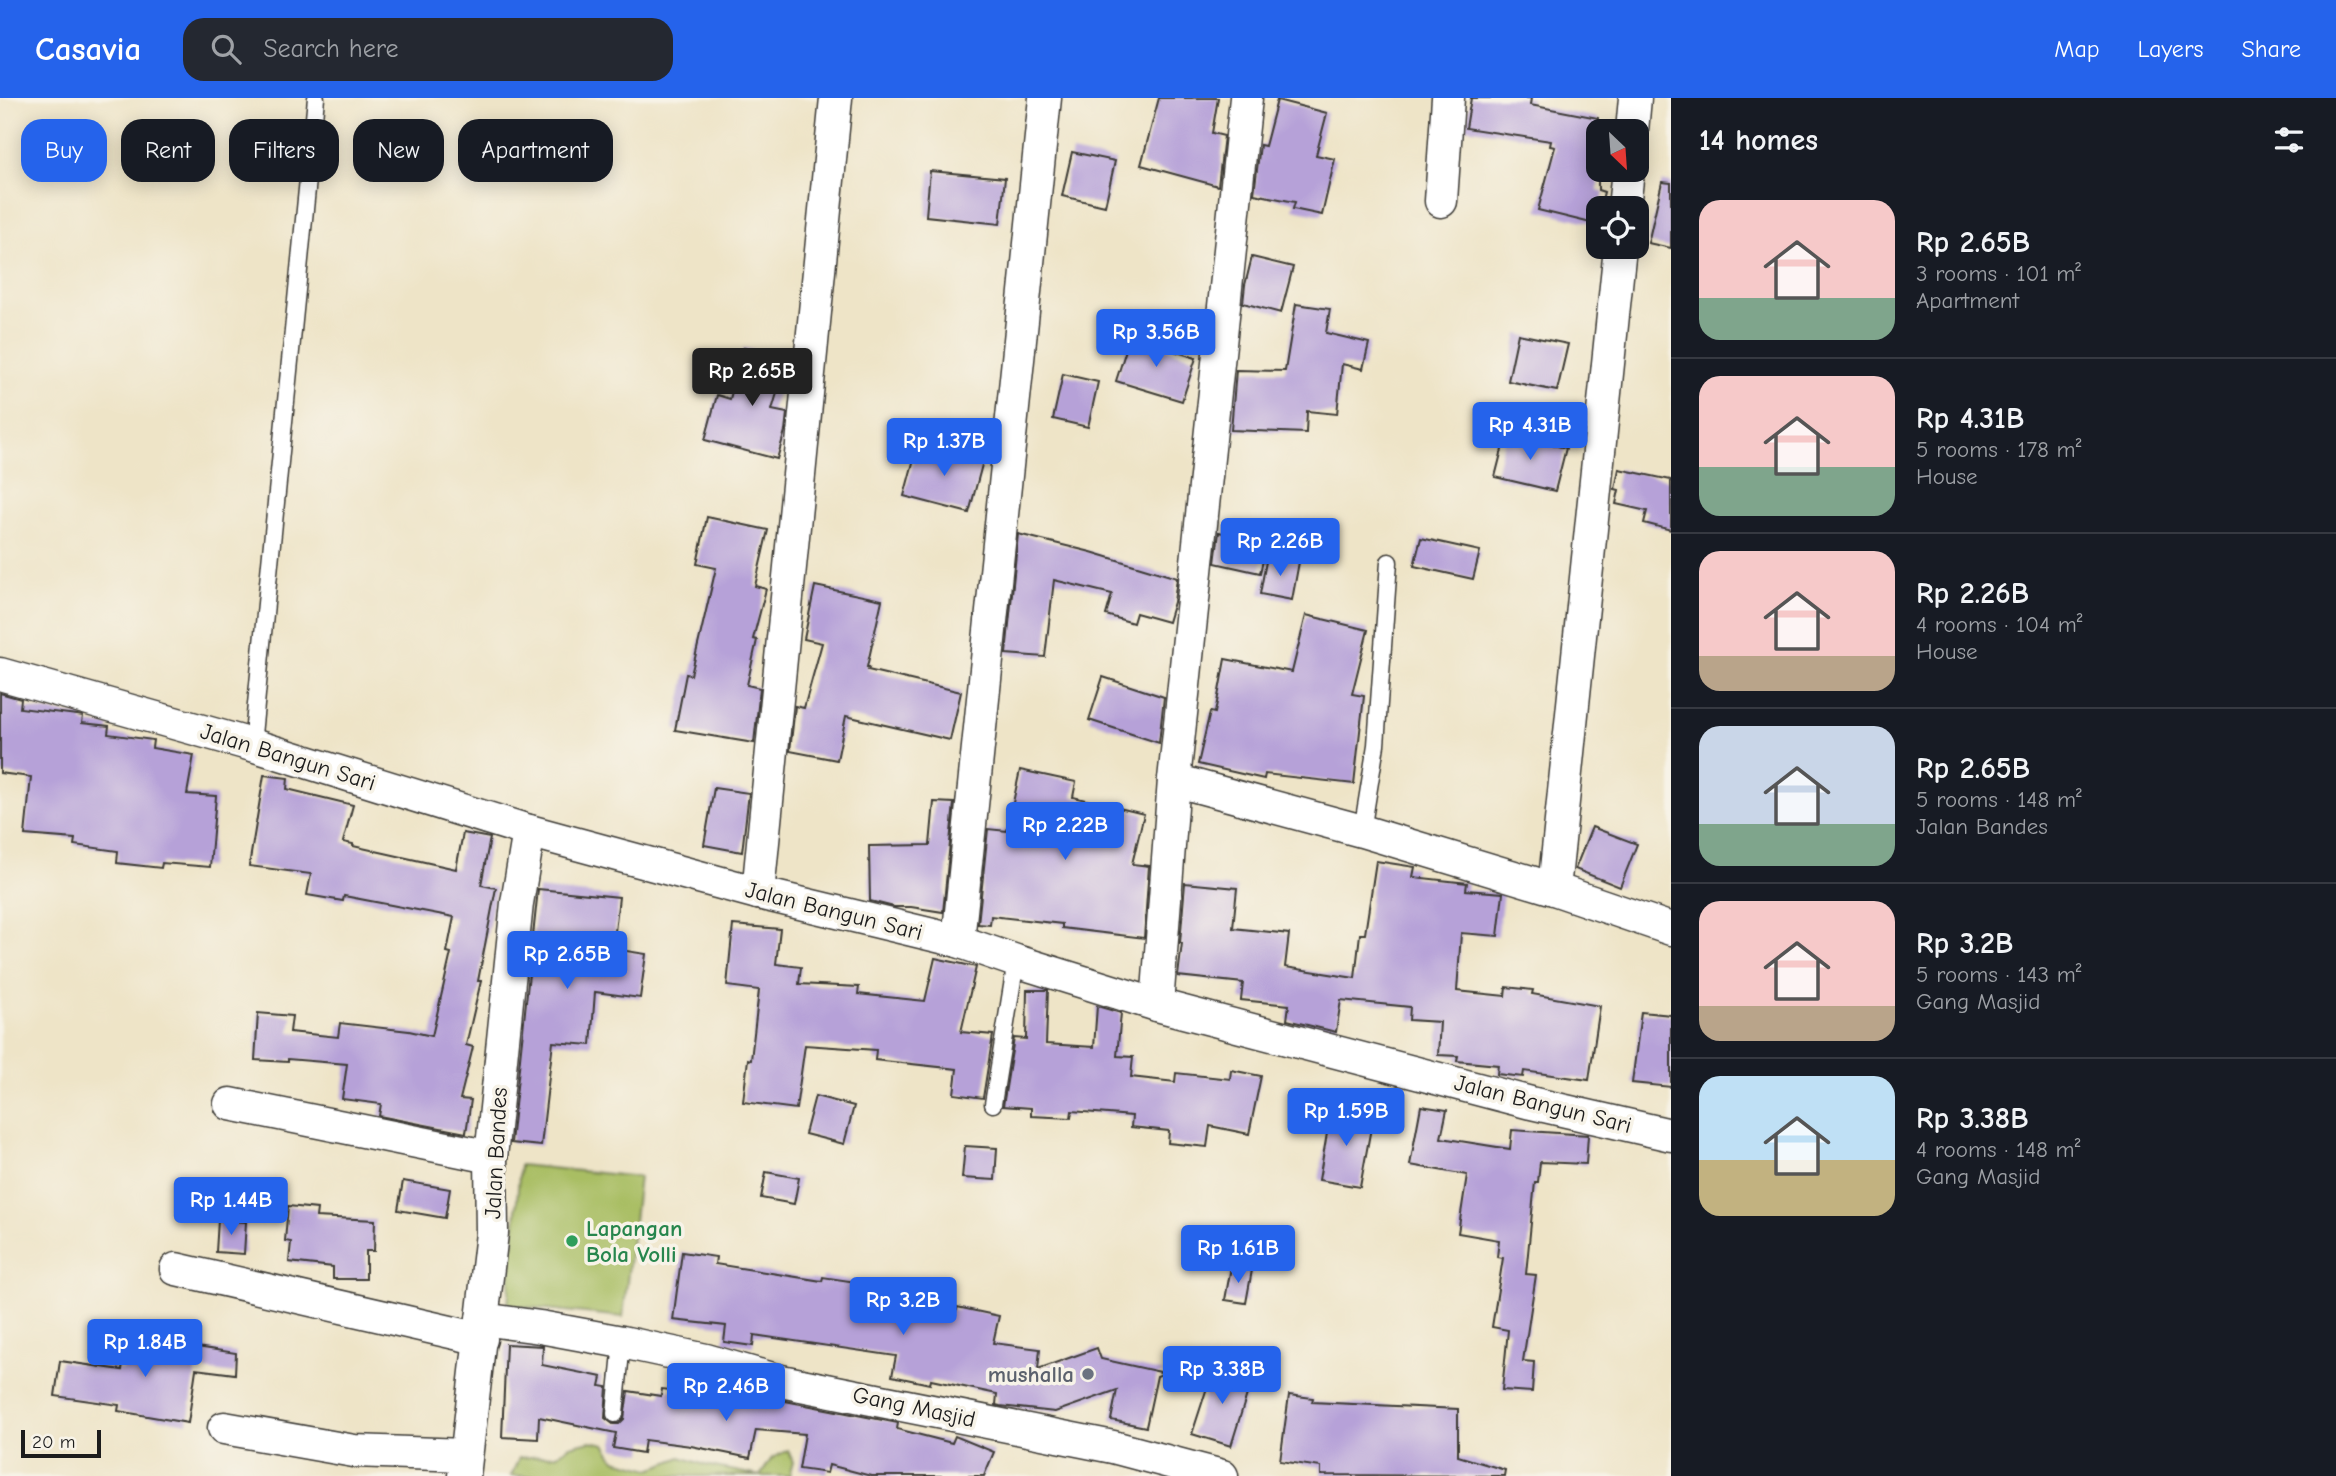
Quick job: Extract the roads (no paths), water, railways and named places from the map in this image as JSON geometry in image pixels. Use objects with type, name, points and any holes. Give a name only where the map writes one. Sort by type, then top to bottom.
[{"type":"street","points":[[758,893],[836,98]]},
{"type":"street","points":[[958,941],[1045,98]]},
{"type":"street","points":[[1157,1005],[1174,780],[1246,98]]},
{"type":"street","points":[[1441,201],[1448,98]]},
{"type":"street","points":[[1633,119],[1635,98]]},
{"type":"street","points":[[1554,889],[1619,259]]},
{"type":"street","name":"Jalan Bangun Sari","points":[[0,674],[252,745],[529,831],[758,893],[958,941],[1157,1005],[1531,1103],[1671,1135]]},
{"type":"street","points":[[1174,780],[1362,831],[1554,889],[1671,929]]},
{"type":"street","name":"Jalan Bandes","points":[[465,1466],[492,1233],[491,1157],[517,903],[529,831]]},
{"type":"street","points":[[230,1104],[491,1157]]},
{"type":"street","name":"Gang Masjid","points":[[176,1269],[481,1329],[540,1327],[622,1342],[706,1360],[776,1380],[1112,1447],[1222,1476]]},
{"type":"street","points":[[224,1428],[354,1451],[465,1466]]},
{"type":"lane","points":[[252,745],[316,98]]},
{"type":"lane","points":[[1362,831],[1376,746],[1389,562]]},
{"type":"lane","points":[[993,1104],[1016,961]]},
{"type":"lane","points":[[615,1414],[622,1342]]},
{"type":"place","name":"Lapangan Bola Volli","points":[[572,1241]]},
{"type":"place","name":"mushalla","points":[[1088,1374]]}]
